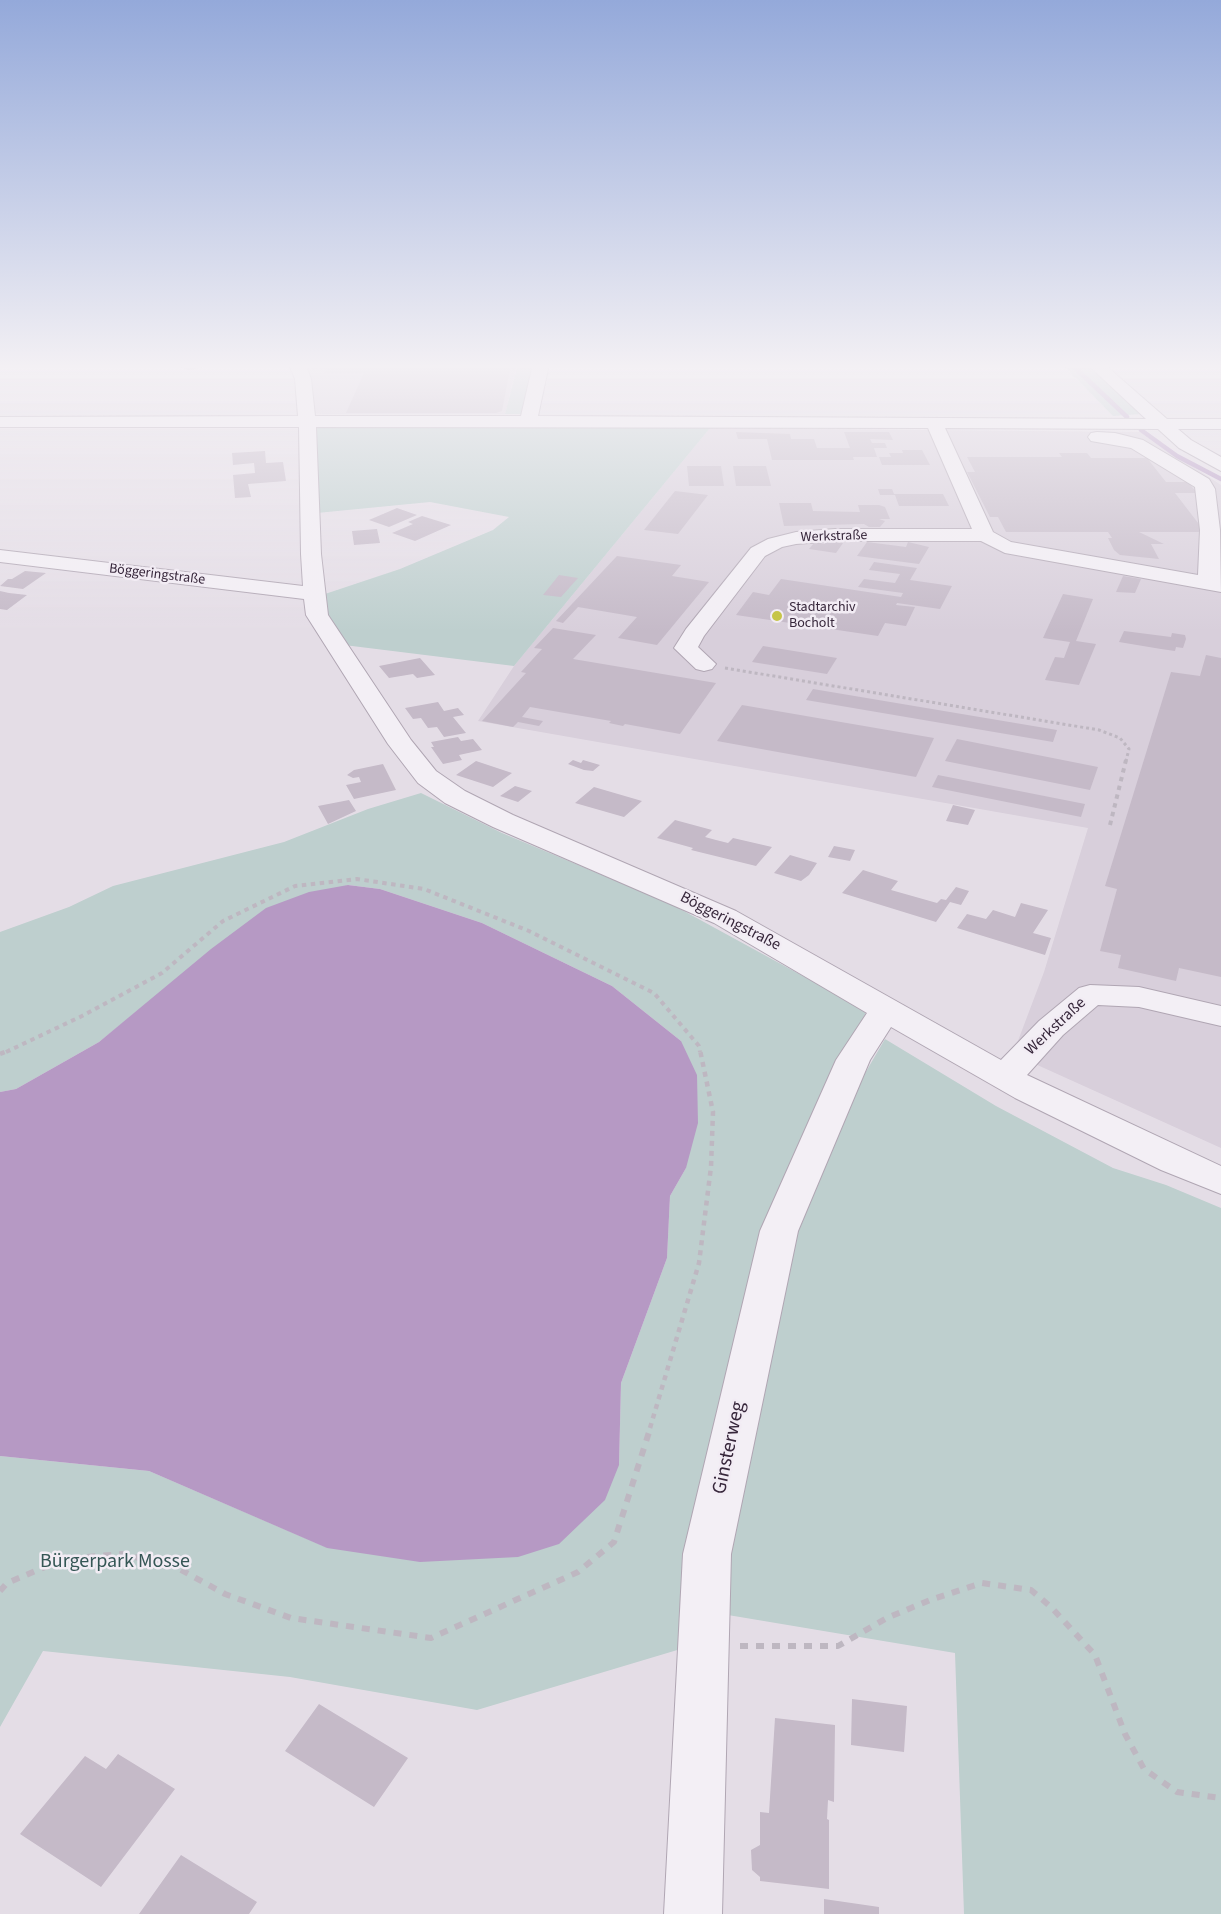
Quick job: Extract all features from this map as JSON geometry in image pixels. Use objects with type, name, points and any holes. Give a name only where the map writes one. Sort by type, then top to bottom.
[{"type":"street","name":"Böggeringstraße","points":[[308,453],[314,594],[317,615],[401,744],[427,777],[455,797],[503,821],[655,885],[724,918],[789,952],[886,1011],[1005,1077],[1164,1156],[1221,1180]]},
{"type":"street","points":[[948,453],[983,530]]},
{"type":"street","points":[[1153,453],[1192,476],[1206,489],[1213,582]]},
{"type":"street","points":[[1201,453],[1221,465]]},
{"type":"street","name":"Werkstraße","points":[[704,664],[686,648],[758,552],[775,543],[796,538],[983,530],[1005,547],[1213,582]]},
{"type":"street","name":"Böggeringstraße","points":[[0,556],[314,594]]},
{"type":"street","name":"Werkstraße","points":[[1005,1077],[1051,1028],[1090,995],[1139,998],[1221,1016]]},
{"type":"street","name":"Ginsterweg","points":[[693,1914],[707,1554],[779,1230],[854,1060],[886,1011]]},
{"type":"path","points":[[704,664],[1099,730],[1120,738],[1129,749],[1110,825]]},
{"type":"path","points":[[0,1054],[82,1016],[162,973],[223,921],[295,886],[357,879],[424,889],[529,931],[654,993],[699,1046],[713,1112],[711,1167],[699,1263],[676,1347],[614,1542],[578,1572],[430,1638],[291,1618],[225,1594],[174,1566],[122,1554],[64,1559],[7,1583],[0,1592]]},
{"type":"path","points":[[704,1646],[838,1646],[886,1618],[930,1600],[982,1583],[1031,1590],[1052,1608],[1095,1655],[1125,1734],[1144,1769],[1177,1792],[1221,1798]]},
{"type":"shaded area","points":[[689,453],[1173,453],[1221,485],[1221,1148],[1013,1054],[1044,972],[1088,828],[478,721],[514,666]]},
{"type":"shaded area","points":[[348,885],[380,889],[482,923],[612,986],[681,1041],[697,1075],[698,1123],[686,1168],[670,1196],[667,1258],[621,1383],[619,1465],[605,1500],[559,1544],[518,1557],[420,1562],[327,1548],[149,1471],[0,1456],[0,1092],[16,1089],[99,1042],[211,949],[266,908],[309,892]]},
{"type":"green space","points":[[317,453],[689,453],[514,666],[344,645],[322,606],[325,594],[400,569],[493,530],[509,517],[430,502],[317,513]]},
{"type":"green space","name":"Bürgerpark Mosse","points":[[421,793],[502,833],[671,904],[867,1011],[843,1055],[684,1648],[477,1710],[290,1677],[43,1651],[0,1727],[0,1456],[149,1471],[328,1548],[619,1465],[621,1383],[667,1258],[670,1196],[686,1168],[681,1041],[612,986],[482,923],[380,889],[348,885],[170,985],[99,1042],[16,1089],[0,1092],[0,932],[69,907],[113,886],[284,842],[368,809]]},
{"type":"green space","points":[[885,1039],[996,1106],[1113,1168],[1166,1185],[1221,1208],[1221,1914],[964,1914],[955,1653],[722,1614],[734,1508],[782,1267],[850,1099]]},
{"type":"building","points":[[232,453],[265,453],[266,463],[283,462],[286,481],[248,484],[251,497],[235,498],[233,475],[255,473],[254,463],[233,465]]},
{"type":"building","points":[[770,453],[876,453],[877,457],[853,457],[854,460],[772,460]]},
{"type":"building","points":[[889,453],[924,453],[930,465],[882,465],[879,457],[891,457]]},
{"type":"building","points":[[1059,453],[1087,453],[1091,458],[1147,458],[1166,482],[1188,482],[1197,493],[1175,493],[1205,532],[1139,532],[1164,544],[1151,544],[1159,559],[1120,555],[1114,550],[1108,538],[1112,538],[1108,532],[1006,532],[998,517],[990,517],[967,472],[975,472],[967,457],[1062,457]]},
{"type":"building","points":[[687,466],[721,466],[724,486],[689,486]]},
{"type":"building","points":[[733,466],[766,466],[771,486],[736,486]]},
{"type":"building","points":[[878,489],[892,489],[894,494],[943,494],[949,506],[899,506],[895,495],[880,495]]},
{"type":"building","points":[[675,491],[708,495],[678,534],[644,530]]},
{"type":"building","points":[[779,503],[811,503],[813,511],[860,512],[858,505],[879,505],[885,507],[890,519],[879,519],[885,521],[880,527],[869,527],[864,524],[784,526]]},
{"type":"building","points":[[397,508],[417,515],[389,527],[369,520]]},
{"type":"building","points":[[422,516],[451,525],[415,541],[392,533],[413,524],[408,522]]},
{"type":"building","points":[[377,529],[380,543],[354,545],[352,531]]},
{"type":"building","points":[[826,541],[843,543],[836,553],[809,549],[815,542],[825,544]]},
{"type":"building","points":[[867,542],[906,547],[908,542],[929,547],[919,564],[857,556]]},
{"type":"building","points":[[617,556],[681,565],[672,576],[709,582],[657,645],[618,638],[637,617],[578,607],[563,623],[556,621]]},
{"type":"building","points":[[874,562],[917,568],[910,580],[952,586],[940,609],[897,603],[896,605],[915,607],[906,626],[885,623],[878,636],[736,615],[753,592],[769,595],[781,579],[901,597],[903,593],[858,587],[864,579],[895,583],[900,574],[869,570]]},
{"type":"building","points":[[25,571],[46,573],[23,589],[0,586],[8,579]]},
{"type":"building","points":[[559,575],[578,578],[561,597],[543,595]]},
{"type":"building","points":[[1123,576],[1141,579],[1135,593],[1116,592]]},
{"type":"building","points":[[0,591],[27,595],[7,610],[0,609]]},
{"type":"building","points":[[1063,594],[1093,599],[1076,641],[1096,644],[1079,685],[1045,680],[1055,657],[1064,658],[1070,642],[1043,638]]},
{"type":"building","points":[[553,628],[596,635],[573,659],[716,683],[680,734],[625,724],[623,726],[609,723],[611,721],[530,707],[522,717],[543,721],[539,726],[518,722],[513,727],[482,721],[526,673],[521,672],[542,649],[534,648]]},
{"type":"building","points":[[1124,631],[1171,637],[1172,633],[1185,635],[1186,639],[1183,648],[1176,647],[1175,651],[1119,642]]},
{"type":"building","points":[[763,646],[837,658],[827,674],[752,662]]},
{"type":"building","points":[[1206,655],[1221,658],[1221,977],[1179,968],[1176,981],[1118,968],[1121,955],[1100,951],[1117,889],[1105,886],[1171,672],[1200,676]]},
{"type":"building","points":[[420,658],[435,675],[417,678],[413,674],[389,678],[379,666]]},
{"type":"building","points":[[813,689],[1057,730],[1053,742],[806,700]]},
{"type":"building","points":[[438,702],[444,711],[458,708],[464,715],[453,717],[466,733],[444,737],[437,727],[428,728],[421,718],[413,719],[405,708]]},
{"type":"building","points":[[742,705],[934,738],[916,777],[717,741]]},
{"type":"building","points":[[458,737],[461,741],[473,739],[482,750],[459,755],[462,760],[443,764],[431,747],[434,747],[431,742]]},
{"type":"building","points":[[957,739],[1098,767],[1090,790],[945,761]]},
{"type":"building","points":[[573,760],[581,763],[583,760],[600,765],[593,771],[584,770],[568,764]]},
{"type":"building","points":[[476,761],[512,773],[493,787],[456,775]]},
{"type":"building","points":[[383,764],[396,790],[354,799],[346,785],[361,782],[359,777],[353,778],[347,775],[354,770]]},
{"type":"building","points":[[938,775],[1085,804],[1081,817],[932,787]]},
{"type":"building","points":[[515,786],[532,791],[518,802],[500,796]]},
{"type":"building","points":[[594,787],[642,801],[624,817],[575,803]]},
{"type":"building","points":[[349,800],[356,811],[328,824],[318,806]]},
{"type":"building","points":[[953,805],[975,810],[968,825],[946,821]]},
{"type":"building","points":[[675,820],[712,830],[705,837],[728,843],[733,838],[772,847],[756,866],[691,850],[693,848],[657,838]]},
{"type":"building","points":[[834,846],[855,850],[850,861],[828,857]]},
{"type":"building","points":[[790,855],[817,863],[809,875],[801,881],[774,873]]},
{"type":"building","points":[[863,870],[898,881],[891,890],[937,903],[941,899],[946,900],[956,887],[969,891],[961,905],[950,902],[936,922],[842,893]]},
{"type":"building","points":[[1021,903],[1048,910],[1033,933],[1051,938],[1045,955],[957,928],[967,914],[986,919],[993,910],[1015,917]]},
{"type":"building","points":[[852,1699],[907,1706],[904,1752],[851,1745]]},
{"type":"building","points":[[319,1704],[408,1758],[374,1807],[285,1751]]},
{"type":"building","points":[[775,1718],[835,1725],[834,1802],[828,1800],[827,1819],[829,1820],[829,1889],[760,1881],[760,1877],[752,1870],[751,1850],[760,1845],[760,1812],[769,1813]]},
{"type":"building","points":[[118,1754],[175,1789],[101,1887],[20,1834],[85,1756],[106,1769]]},
{"type":"building","points":[[181,1855],[257,1902],[249,1914],[139,1914]]},
{"type":"building","points":[[824,1899],[879,1907],[879,1914],[824,1914]]},
{"type":"waterway","points":[[1173,453],[1221,479]]},
{"type":"place","name":"Stadtarchiv Bocholt","points":[[777,616]]}]
